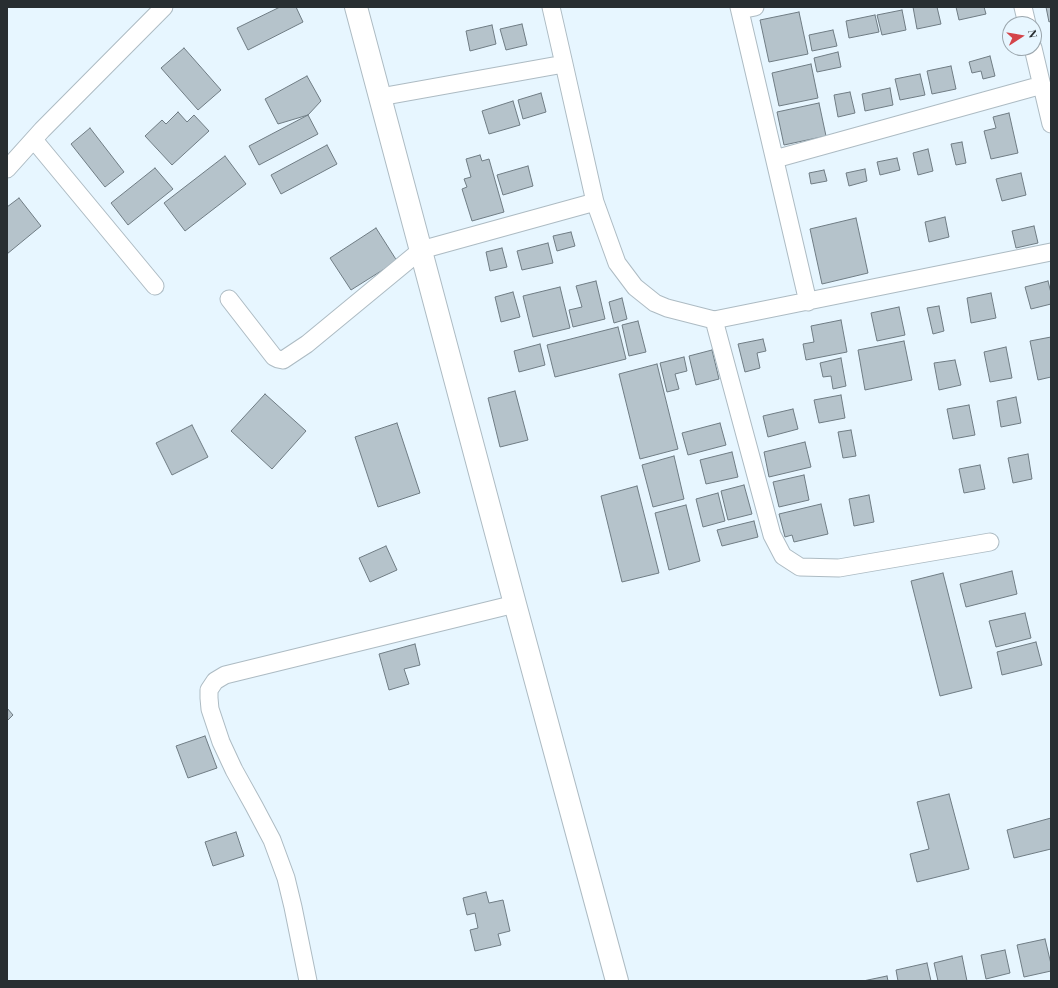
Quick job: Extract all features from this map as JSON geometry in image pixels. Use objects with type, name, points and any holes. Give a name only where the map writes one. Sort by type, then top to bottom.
[{"type":"main road","points":[[356,7],[617,981]]},
{"type":"street","points":[[7,169],[42,130],[164,7]]},
{"type":"street","points":[[551,7],[595,202],[617,263],[635,287],[656,303],[667,308],[714,320],[1051,252]]},
{"type":"street","points":[[745,8],[775,159],[808,302]]},
{"type":"street","points":[[1035,56],[1051,124]]},
{"type":"street","points":[[380,97],[564,64]]},
{"type":"street","points":[[775,159],[1042,85]]},
{"type":"street","points":[[34,140],[155,286]]},
{"type":"street","points":[[229,299],[274,357],[283,360],[307,344],[421,250],[595,202]]},
{"type":"street","points":[[714,320],[772,535],[784,556],[800,567],[839,568],[990,542]]},
{"type":"street","points":[[308,981],[286,878],[272,840],[234,770],[221,742],[210,709],[209,690],[215,681],[225,675],[515,604]]},
{"type":"building","points":[[280,7],[296,7],[303,22],[248,50],[237,28]]},
{"type":"building","points":[[913,7],[937,7],[941,24],[917,29]]},
{"type":"building","points":[[956,7],[984,7],[986,14],[959,20]]},
{"type":"building","points":[[1046,7],[1051,7],[1051,21],[1049,22]]},
{"type":"building","points":[[902,10],[906,30],[882,35],[877,15]]},
{"type":"building","points":[[799,12],[808,54],[769,62],[760,20]]},
{"type":"building","points":[[875,15],[879,32],[849,38],[846,21]]},
{"type":"building","points":[[522,24],[527,45],[506,50],[500,29]]},
{"type":"building","points":[[492,25],[496,44],[470,51],[466,31]]},
{"type":"building","points":[[833,30],[837,46],[812,51],[809,35]]},
{"type":"building","points":[[184,48],[221,90],[198,110],[161,68]]},
{"type":"building","points":[[838,52],[841,67],[817,72],[814,58]]},
{"type":"building","points":[[990,56],[995,76],[983,79],[981,71],[972,73],[969,62]]},
{"type":"building","points":[[811,64],[818,98],[779,106],[772,73]]},
{"type":"building","points":[[951,66],[956,89],[932,94],[927,71]]},
{"type":"building","points":[[920,74],[925,95],[900,100],[895,79]]},
{"type":"building","points":[[307,76],[321,101],[308,115],[278,124],[265,99]]},
{"type":"building","points":[[890,88],[893,105],[865,111],[862,94]]},
{"type":"building","points":[[850,92],[855,113],[838,117],[834,95]]},
{"type":"building","points":[[541,93],[546,112],[523,119],[518,100]]},
{"type":"building","points":[[513,101],[520,125],[489,134],[482,111]]},
{"type":"building","points":[[819,103],[826,136],[784,145],[777,112]]},
{"type":"building","points":[[178,112],[187,122],[194,115],[209,131],[172,165],[145,136],[162,120],[166,124]]},
{"type":"building","points":[[1009,113],[1018,153],[991,159],[984,131],[996,128],[993,117]]},
{"type":"building","points":[[308,115],[318,134],[259,165],[249,146]]},
{"type":"building","points":[[90,128],[124,172],[105,187],[71,144]]},
{"type":"building","points":[[962,142],[966,163],[956,165],[951,144]]},
{"type":"building","points":[[327,145],[337,164],[281,194],[271,175]]},
{"type":"building","points":[[928,149],[933,171],[918,175],[913,153]]},
{"type":"building","points":[[480,155],[482,161],[489,159],[504,212],[472,221],[462,189],[467,187],[464,179],[471,177],[466,159]]},
{"type":"building","points":[[225,156],[246,184],[185,231],[164,203]]},
{"type":"building","points":[[897,158],[900,170],[880,175],[877,162]]},
{"type":"building","points":[[528,166],[533,186],[503,195],[497,175]]},
{"type":"building","points":[[155,168],[173,189],[128,225],[111,203]]},
{"type":"building","points":[[865,169],[867,181],[849,186],[846,173]]},
{"type":"building","points":[[824,170],[827,181],[811,184],[809,173]]},
{"type":"building","points":[[1021,173],[1026,195],[1002,201],[996,179]]},
{"type":"building","points":[[19,198],[41,226],[7,254],[7,207]]},
{"type":"building","points":[[945,217],[949,237],[929,242],[925,222]]},
{"type":"building","points":[[856,218],[868,273],[822,284],[810,229]]},
{"type":"building","points":[[1034,226],[1038,243],[1016,248],[1012,231]]},
{"type":"building","points":[[376,228],[397,261],[351,290],[330,258]]},
{"type":"building","points":[[571,232],[575,246],[557,251],[553,236]]},
{"type":"building","points":[[548,243],[553,263],[522,270],[517,251]]},
{"type":"building","points":[[502,248],[507,267],[490,271],[486,252]]},
{"type":"building","points":[[596,281],[605,319],[573,327],[569,310],[582,307],[576,286]]},
{"type":"building","points":[[1048,281],[1051,293],[1051,304],[1031,309],[1025,287]]},
{"type":"building","points":[[560,287],[570,328],[533,337],[523,296]]},
{"type":"building","points":[[513,292],[520,317],[501,322],[495,297]]},
{"type":"building","points":[[991,293],[996,318],[971,323],[967,298]]},
{"type":"building","points":[[622,298],[627,319],[614,323],[609,302]]},
{"type":"building","points":[[939,306],[944,331],[933,334],[927,308]]},
{"type":"building","points":[[899,307],[905,335],[877,341],[871,313]]},
{"type":"building","points":[[841,320],[847,352],[806,360],[803,344],[814,342],[811,326]]},
{"type":"building","points":[[638,321],[646,352],[629,356],[622,325]]},
{"type":"building","points":[[618,327],[626,359],[555,377],[547,345]]},
{"type":"building","points":[[1051,337],[1051,377],[1038,380],[1030,341]]},
{"type":"building","points":[[763,339],[766,351],[757,353],[760,368],[745,372],[738,344]]},
{"type":"building","points":[[904,341],[912,380],[865,390],[858,350]]},
{"type":"building","points":[[540,344],[545,365],[519,372],[514,351]]},
{"type":"building","points":[[1006,347],[1012,378],[990,382],[984,352]]},
{"type":"building","points":[[712,350],[719,379],[696,385],[689,356]]},
{"type":"building","points":[[684,357],[687,371],[675,374],[679,389],[667,392],[660,363]]},
{"type":"building","points":[[841,358],[846,386],[833,389],[831,376],[823,377],[820,363]]},
{"type":"building","points":[[955,360],[961,385],[939,390],[934,363]]},
{"type":"building","points":[[657,364],[678,449],[640,459],[619,374]]},
{"type":"building","points":[[515,391],[528,440],[500,447],[488,398]]},
{"type":"building","points":[[265,394],[306,431],[272,469],[231,431]]},
{"type":"building","points":[[841,395],[845,418],[819,423],[814,400]]},
{"type":"building","points":[[1016,397],[1021,423],[1001,427],[997,401]]},
{"type":"building","points":[[969,405],[975,435],[953,439],[947,409]]},
{"type":"building","points":[[793,409],[798,429],[768,437],[763,416]]},
{"type":"building","points":[[397,423],[420,493],[378,507],[355,437]]},
{"type":"building","points":[[720,423],[726,445],[688,455],[682,433]]},
{"type":"building","points":[[192,425],[208,457],[172,475],[156,443]]},
{"type":"building","points":[[851,430],[856,456],[843,458],[838,432]]},
{"type":"building","points":[[805,442],[811,467],[769,477],[764,452]]},
{"type":"building","points":[[732,452],[738,477],[706,484],[700,460]]},
{"type":"building","points":[[1028,454],[1032,479],[1013,483],[1008,458]]},
{"type":"building","points":[[674,456],[684,499],[653,507],[642,465]]},
{"type":"building","points":[[980,465],[985,489],[964,493],[959,469]]},
{"type":"building","points":[[804,475],[809,500],[779,507],[773,482]]},
{"type":"building","points":[[744,485],[752,514],[728,520],[721,491]]},
{"type":"building","points":[[637,486],[659,573],[622,582],[601,496]]},
{"type":"building","points":[[718,493],[725,521],[703,527],[696,499]]},
{"type":"building","points":[[869,495],[874,522],[854,526],[849,499]]},
{"type":"building","points":[[821,504],[828,534],[794,542],[792,535],[785,537],[779,514]]},
{"type":"building","points":[[686,505],[700,561],[669,570],[655,513]]},
{"type":"building","points":[[754,521],[758,537],[722,546],[717,530]]},
{"type":"building","points":[[386,546],[397,570],[370,582],[359,558]]},
{"type":"building","points":[[1012,571],[1017,594],[966,607],[960,584]]},
{"type":"building","points":[[943,573],[972,688],[940,696],[911,581]]},
{"type":"building","points":[[1025,613],[1031,638],[996,647],[989,621]]},
{"type":"building","points":[[1036,642],[1042,665],[1002,675],[997,652]]},
{"type":"building","points":[[415,644],[420,665],[404,669],[409,684],[389,690],[379,654]]},
{"type":"building","points":[[7,708],[13,715],[7,721]]},
{"type":"building","points":[[205,736],[217,768],[188,778],[176,746]]},
{"type":"building","points":[[949,794],[969,869],[917,882],[910,854],[929,849],[917,802]]},
{"type":"building","points":[[1051,818],[1051,849],[1014,858],[1007,830]]},
{"type":"building","points":[[236,832],[244,856],[213,866],[205,842]]},
{"type":"building","points":[[486,892],[489,903],[503,900],[510,931],[498,934],[501,945],[475,951],[470,930],[478,928],[475,913],[467,915],[463,898]]},
{"type":"building","points":[[1045,939],[1051,964],[1051,971],[1024,977],[1017,945]]},
{"type":"building","points":[[1005,950],[1010,973],[986,979],[981,955]]},
{"type":"building","points":[[962,956],[967,981],[938,981],[934,963]]},
{"type":"building","points":[[927,963],[931,981],[898,981],[896,970]]},
{"type":"building","points":[[887,976],[888,981],[863,981]]}]
